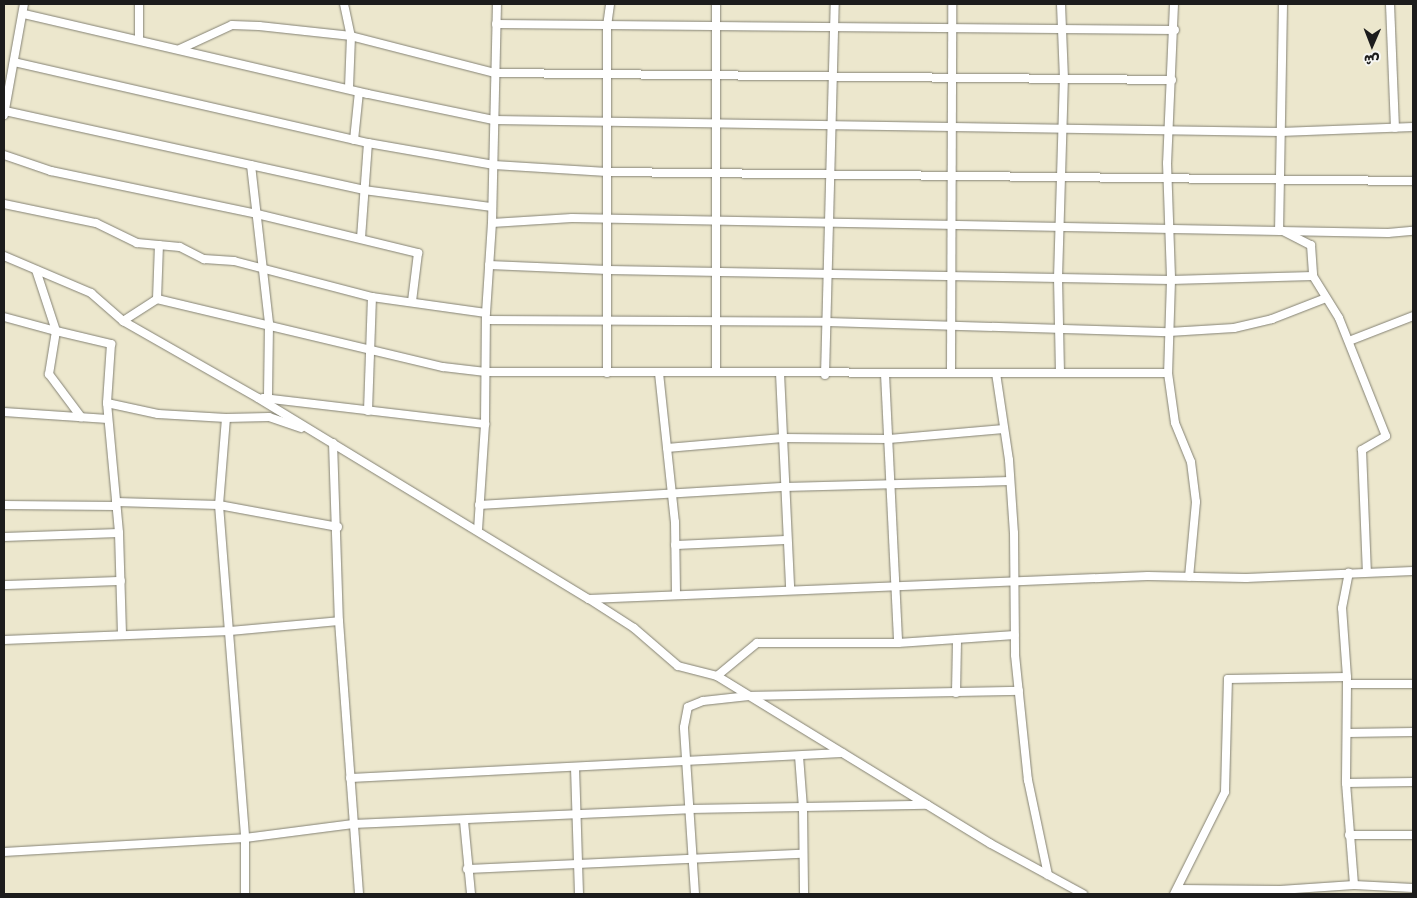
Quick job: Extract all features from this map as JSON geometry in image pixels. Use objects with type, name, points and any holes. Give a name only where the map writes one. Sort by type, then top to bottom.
[{"type":"street","points":[[24,4],[24,14],[4,113],[364,190],[492,207]]},
{"type":"street","points":[[139,4],[139,40]]},
{"type":"street","points":[[344,4],[351,36],[349,89]]},
{"type":"street","points":[[478,530],[486,372],[486,317],[492,222],[497,4]]},
{"type":"street","points":[[607,373],[607,172],[609,121],[607,26],[610,4]]},
{"type":"street","points":[[716,4],[718,75],[715,271],[717,320],[716,372]]},
{"type":"street","points":[[825,374],[830,223],[830,124],[835,4]]},
{"type":"street","points":[[951,373],[952,4]]},
{"type":"street","points":[[1060,373],[1058,278],[1064,79],[1061,30],[1062,4]]},
{"type":"street","points":[[1174,4],[1175,30],[1167,179],[1171,280],[1168,373],[1175,422],[1191,462],[1196,502],[1189,577]]},
{"type":"street","points":[[1279,229],[1283,4]]},
{"type":"street","points":[[1390,4],[1395,128]]},
{"type":"street","points":[[24,14],[359,92],[494,120],[952,124],[1280,132],[1413,127]]},
{"type":"street","points":[[496,24],[1175,30]]},
{"type":"street","points":[[180,49],[232,25],[351,36],[495,73],[1172,80]]},
{"type":"street","points":[[14,62],[368,144],[494,165],[607,172],[1167,179],[1279,178],[1413,181]]},
{"type":"street","points":[[354,140],[359,92]]},
{"type":"street","points":[[361,238],[368,144]]},
{"type":"street","points":[[4,155],[51,170],[257,214],[418,253],[412,301]]},
{"type":"street","points":[[252,165],[269,324],[268,398]]},
{"type":"street","points":[[4,204],[96,223],[137,243],[180,247],[204,259],[234,261],[372,297],[412,301],[486,317],[608,321],[827,322],[1169,332],[1234,328],[1272,319],[1326,298]]},
{"type":"street","points":[[492,222],[608,219],[1279,229],[1388,234],[1413,231]]},
{"type":"street","points":[[1279,229],[1311,245],[1313,276],[1349,341],[1386,436],[1362,450],[1367,572]]},
{"type":"street","points":[[157,299],[159,244]]},
{"type":"street","points":[[4,256],[91,293],[123,321],[319,434],[589,599],[634,628],[678,666],[717,676],[927,805],[1083,894]]},
{"type":"street","points":[[489,265],[608,270],[1171,280],[1313,276]]},
{"type":"street","points":[[36,270],[56,331],[49,374],[81,417]]},
{"type":"street","points":[[368,412],[372,350],[372,297]]},
{"type":"street","points":[[123,321],[157,299],[269,324],[443,367],[486,372],[825,374],[1168,373]]},
{"type":"street","points":[[1349,341],[1413,316]]},
{"type":"street","points":[[4,317],[111,344],[107,403],[121,580],[122,635]]},
{"type":"street","points":[[659,373],[672,496],[676,595]]},
{"type":"street","points":[[780,373],[790,589]]},
{"type":"street","points":[[996,373],[1010,481],[1015,636],[1028,780],[1048,875]]},
{"type":"street","points":[[885,374],[898,643]]},
{"type":"street","points":[[258,398],[484,424]]},
{"type":"street","points":[[107,403],[158,414],[226,418],[269,417],[319,434]]},
{"type":"street","points":[[4,412],[108,419]]},
{"type":"street","points":[[226,418],[219,505],[245,838],[244,894]]},
{"type":"street","points":[[667,448],[783,438],[889,438],[1004,429]]},
{"type":"street","points":[[333,443],[338,527],[339,621],[359,894]]},
{"type":"street","points":[[479,504],[672,496],[785,487],[1010,481]]},
{"type":"street","points":[[4,505],[219,505],[338,527]]},
{"type":"street","points":[[4,537],[118,534]]},
{"type":"street","points":[[675,545],[787,540]]},
{"type":"street","points":[[589,599],[790,589],[1189,577],[1246,578],[1413,571]]},
{"type":"street","points":[[1349,573],[1342,608],[1347,681],[1348,733],[1346,784],[1354,885]]},
{"type":"street","points":[[4,585],[121,580]]},
{"type":"street","points":[[4,640],[230,631],[339,621]]},
{"type":"street","points":[[717,676],[757,643],[898,643],[1015,636]]},
{"type":"street","points":[[956,692],[957,639]]},
{"type":"street","points":[[1413,684],[1228,679],[1225,792],[1176,892],[1280,890],[1354,885],[1413,888]]},
{"type":"street","points":[[695,894],[684,727],[688,707],[703,701],[748,696],[1019,692]]},
{"type":"street","points":[[1348,733],[1413,732]]},
{"type":"street","points":[[350,778],[842,754]]},
{"type":"street","points":[[799,756],[803,808],[804,894]]},
{"type":"street","points":[[575,767],[579,894]]},
{"type":"street","points":[[1346,784],[1413,782]]},
{"type":"street","points":[[4,852],[245,838],[353,824],[577,816],[690,809],[927,805]]},
{"type":"street","points":[[464,821],[467,869],[471,894]]},
{"type":"street","points":[[1349,836],[1413,835]]},
{"type":"street","points":[[467,869],[803,854]]}]
